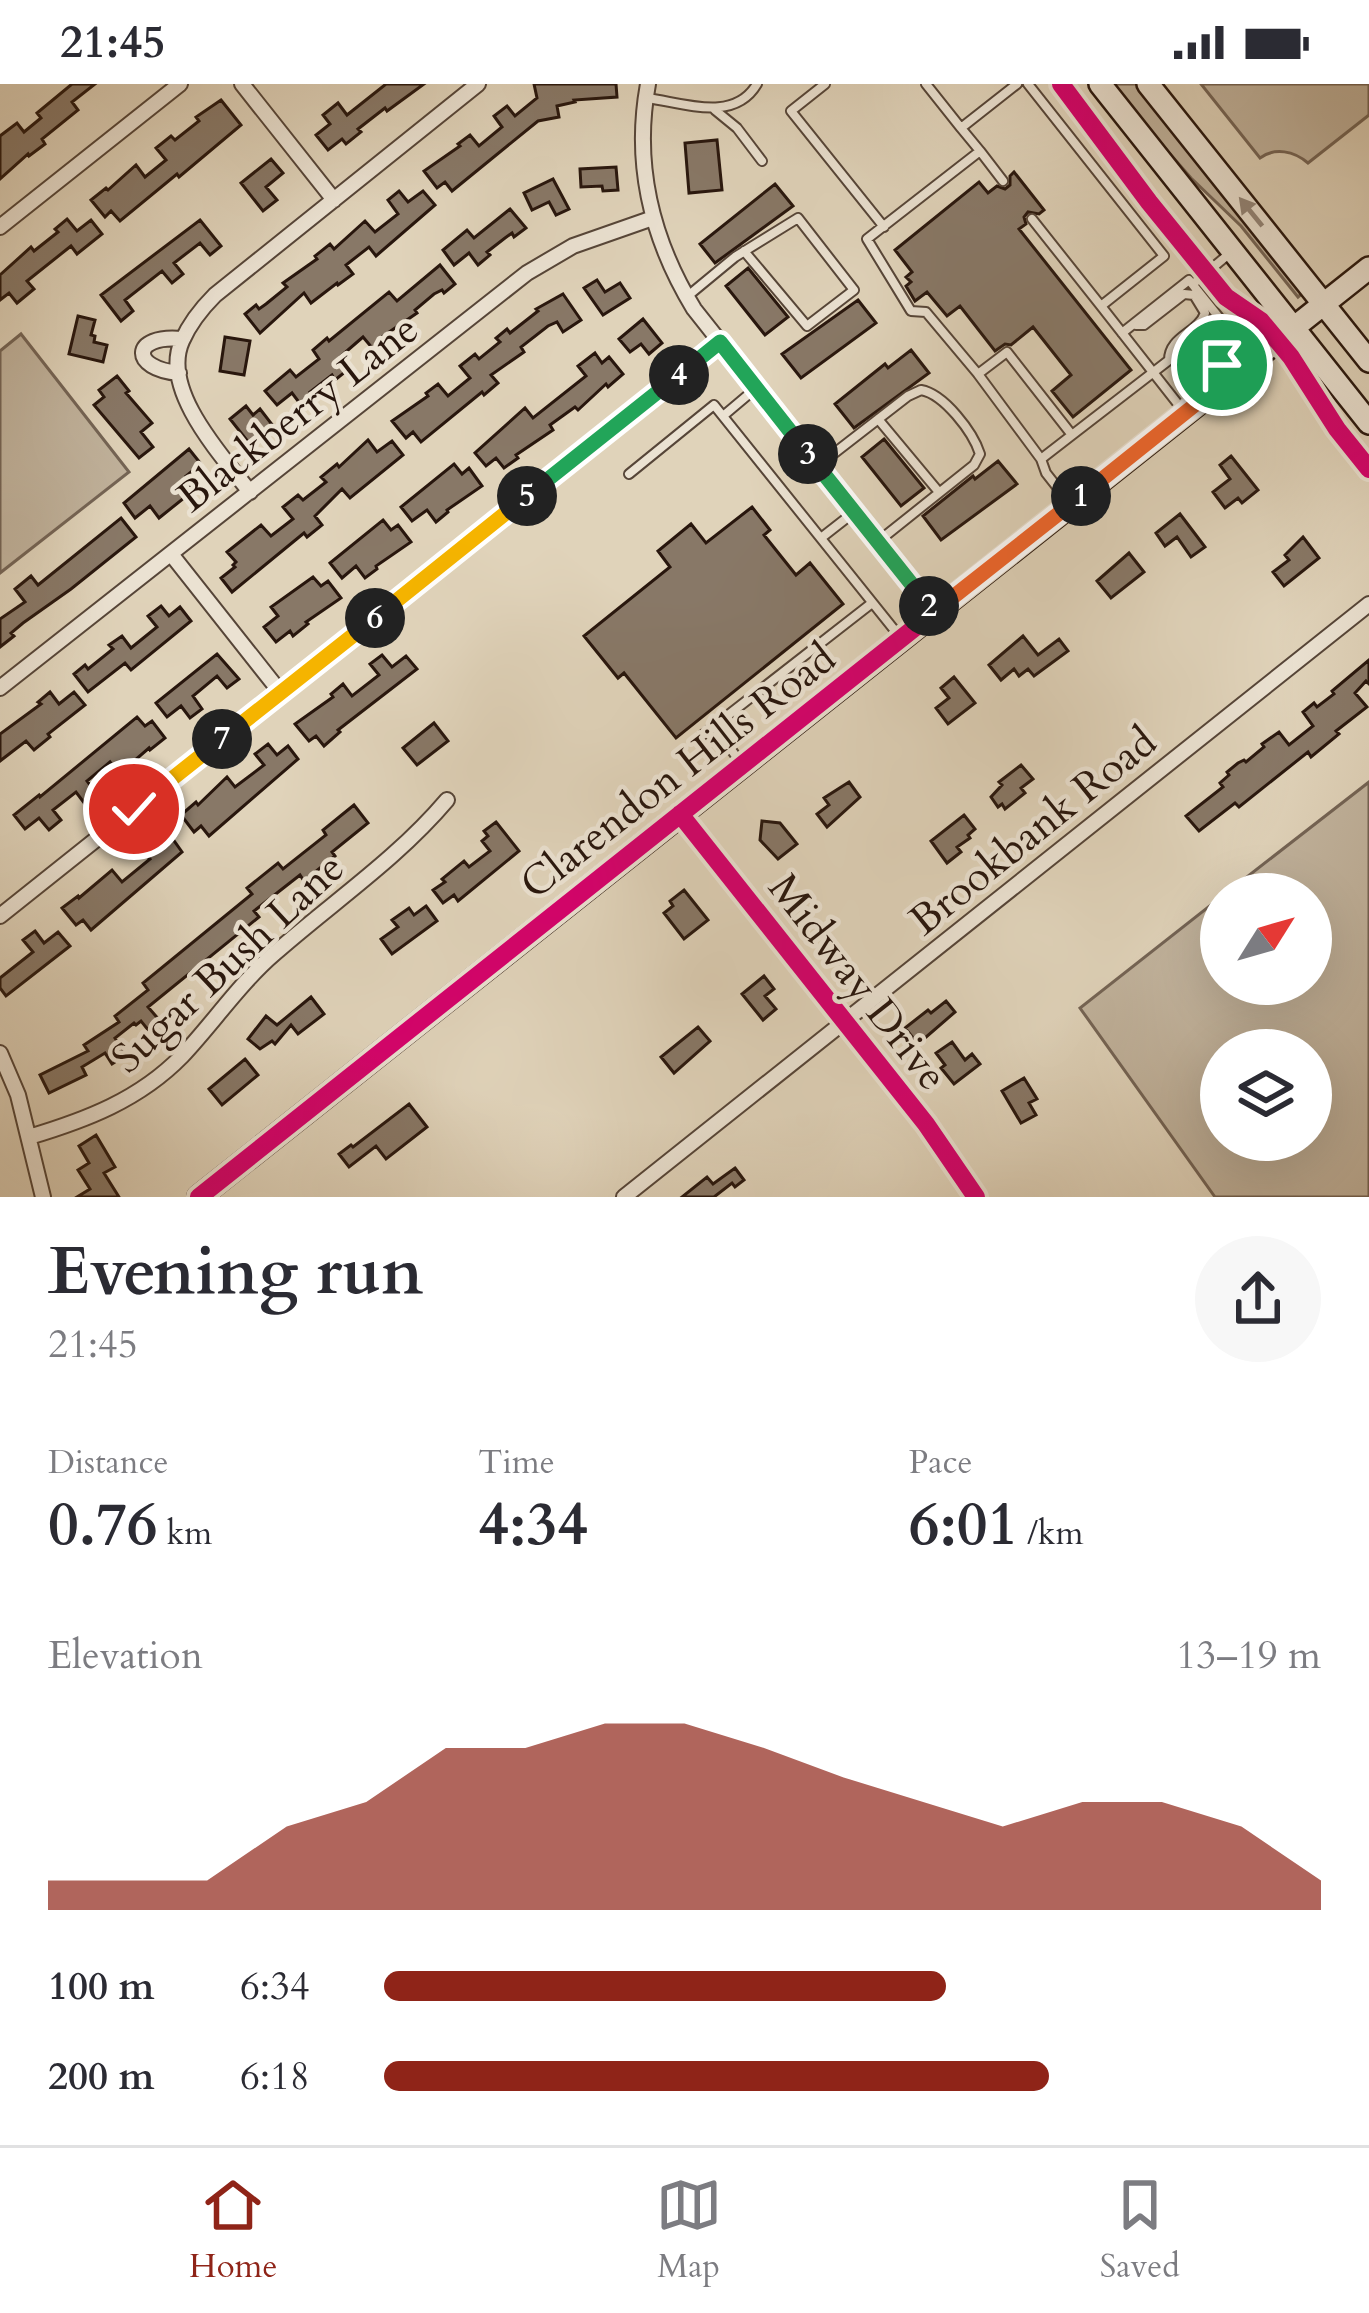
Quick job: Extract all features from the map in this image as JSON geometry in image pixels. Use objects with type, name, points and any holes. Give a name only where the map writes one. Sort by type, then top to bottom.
[{"type":"street","points":[[0,227],[180,84]]},
{"type":"street","points":[[242,84],[334,200]]},
{"type":"street","points":[[250,491],[196,422],[179,373],[182,339],[215,295],[478,84]]},
{"type":"street","points":[[1100,84],[1369,423]]},
{"type":"street","points":[[1148,84],[1369,361]]},
{"type":"street","points":[[647,91],[644,158],[653,218],[686,297],[934,612]]},
{"type":"street","name":"Blackberry Lane","points":[[0,688],[527,273],[573,246],[653,218]]},
{"type":"street","name":"Clarendon Hills Road","points":[[199,1197],[1369,268]]},
{"type":"street","points":[[179,373],[157,370],[143,353],[156,338],[182,339]]},
{"type":"street","points":[[0,916],[720,342]]},
{"type":"street","points":[[171,554],[281,693]]},
{"type":"street","name":"Brookbank Road","points":[[624,1197],[1369,604]]},
{"type":"street","name":"Sugar Bush Lane","points":[[29,1137],[87,1119],[149,1084],[184,1053],[273,955],[418,834],[447,800]]},
{"type":"street","name":"Midway Drive","points":[[680,814],[938,1140],[976,1197]]},
{"type":"street","points":[[0,1053],[18,1095],[43,1197]]},
{"type":"lane","points":[[647,91],[714,109],[750,97],[757,84]]},
{"type":"lane","points":[[825,84],[791,111],[884,227]]},
{"type":"lane","points":[[926,84],[1003,181]]},
{"type":"lane","points":[[961,128],[1017,84]]},
{"type":"lane","points":[[1028,84],[1165,256],[1101,306]]},
{"type":"lane","points":[[714,109],[762,161]]},
{"type":"lane","points":[[980,151],[867,239],[911,311],[926,312],[978,374],[1071,504]]},
{"type":"lane","points":[[686,297],[744,251],[798,218],[854,290],[807,326],[744,251]]},
{"type":"lane","points":[[1032,219],[1185,413]]},
{"type":"lane","points":[[1193,284],[1233,251]]},
{"type":"lane","points":[[1041,458],[1221,320],[1190,280],[1122,333]]},
{"type":"lane","points":[[1133,325],[1144,326],[1184,294],[1194,296],[1205,313],[1203,320],[1175,342],[1169,361]]},
{"type":"lane","points":[[978,374],[1007,352],[1072,435]]},
{"type":"lane","points":[[723,416],[757,388]]},
{"type":"lane","points":[[818,466],[921,390],[940,397],[976,442],[980,454],[974,465],[878,542]]},
{"type":"lane","points":[[629,474],[714,405],[901,638]]},
{"type":"lane","points":[[878,419],[938,491]]},
{"type":"lane","points":[[821,538],[854,512]]},
{"type":"lane","points":[[700,737],[872,603]]},
{"type":"lane","points":[[714,726],[742,764]]},
{"type":"shaded area","points":[[1109,84],[1137,84],[1304,292],[1298,297],[1241,226],[1191,178]]},
{"type":"shaded area","points":[[1201,84],[1369,84],[1369,115],[1308,163],[1284,152],[1260,158]]},
{"type":"shaded area","points":[[21,334],[129,472],[0,573],[0,351]]},
{"type":"shaded area","points":[[1369,782],[1369,1197],[1215,1197],[1080,1008],[1200,914],[1200,1005],[1332,1005],[1332,873],[1252,873]]},
{"type":"building","points":[[72,84],[95,84],[72,102],[78,110],[42,139],[45,144],[0,179],[0,136],[17,123],[24,132],[41,118],[37,113]]},
{"type":"building","points":[[386,84],[424,84],[387,111],[385,108],[346,144],[342,139],[328,150],[316,135],[330,124],[323,115],[338,103],[347,115]]},
{"type":"building","points":[[534,84],[616,84],[617,97],[557,106],[559,117],[538,121],[452,191],[445,182],[437,188],[424,171],[470,135],[479,146],[502,127],[494,116],[507,106],[515,116],[537,98]]},
{"type":"building","points":[[221,100],[241,125],[120,221],[111,211],[105,217],[91,200],[136,165],[145,177],[166,160],[156,148],[171,136],[175,140]]},
{"type":"building","points":[[717,140],[722,190],[689,193],[685,143]]},
{"type":"building","points":[[271,159],[283,173],[266,187],[277,200],[263,211],[241,183]]},
{"type":"building","points":[[616,167],[618,190],[581,187],[580,169]]},
{"type":"building","points":[[1014,172],[1044,210],[1028,212],[1026,224],[1019,229],[1131,370],[1073,417],[1052,391],[1071,375],[1033,327],[995,351],[960,306],[947,316],[927,292],[915,301],[906,286],[912,272],[895,250],[979,182],[988,193],[997,186],[1005,189]]},
{"type":"building","points":[[553,179],[569,209],[556,215],[549,202],[532,210],[524,193]]},
{"type":"building","points":[[775,184],[793,206],[715,263],[700,244]]},
{"type":"building","points":[[399,191],[408,202],[423,191],[435,205],[376,256],[369,247],[346,265],[353,274],[338,285],[311,303],[304,293],[260,333],[245,314],[266,304],[315,256],[330,244],[334,249],[365,221],[375,232],[398,214],[388,200]]},
{"type":"building","points":[[510,209],[526,228],[505,238],[478,265],[469,253],[454,265],[443,250],[467,230],[474,238]]},
{"type":"building","points":[[67,219],[77,231],[91,220],[102,234],[77,254],[71,246],[27,281],[34,289],[17,303],[9,293],[0,300],[0,275],[31,247],[34,251],[58,232],[55,229]]},
{"type":"building","points":[[200,220],[221,246],[210,255],[200,243],[174,263],[183,274],[172,283],[162,271],[125,300],[133,311],[121,321],[101,295]]},
{"type":"building","points":[[440,265],[455,284],[434,294],[373,349],[363,337],[341,356],[350,368],[335,380],[332,375],[301,405],[292,393],[277,405],[265,391],[290,370],[296,377],[319,359],[313,350],[389,292],[397,301]]},
{"type":"building","points":[[748,268],[788,317],[765,335],[726,286]]},
{"type":"building","points":[[597,280],[605,292],[620,283],[630,298],[603,315],[584,288]]},
{"type":"building","points":[[563,294],[581,320],[563,332],[557,322],[548,326],[521,347],[524,352],[491,375],[498,383],[484,395],[482,392],[421,442],[413,432],[406,438],[392,421],[438,384],[448,396],[470,378],[460,366],[475,354],[479,359],[500,342],[496,338],[507,329],[510,333],[536,309]]},
{"type":"building","points":[[858,300],[876,323],[801,378],[782,354]]},
{"type":"building","points":[[78,316],[95,320],[94,342],[107,345],[103,362],[69,354]]},
{"type":"building","points":[[643,319],[662,343],[649,354],[641,344],[630,352],[619,339]]},
{"type":"building","points":[[225,337],[250,341],[244,375],[220,371]]},
{"type":"building","points":[[911,350],[929,373],[854,428],[835,404],[885,364],[888,368]]},
{"type":"building","points":[[595,353],[602,363],[609,357],[623,374],[578,410],[575,407],[550,425],[553,430],[504,468],[496,458],[486,466],[475,453],[525,408],[533,418],[586,376],[578,366]]},
{"type":"building","points":[[117,376],[152,423],[141,432],[153,447],[139,458],[94,405],[104,397],[99,390]]},
{"type":"building","points":[[246,406],[253,415],[260,409],[274,427],[249,443],[230,419]]},
{"type":"building","points":[[884,439],[924,488],[901,506],[862,457]]},
{"type":"building","points":[[368,440],[377,452],[392,441],[403,455],[350,498],[342,489],[315,516],[322,525],[307,537],[304,533],[232,592],[221,578],[235,567],[227,552],[261,525],[271,536],[293,519],[283,507],[298,495],[303,500],[326,482],[321,477]]},
{"type":"building","points":[[189,449],[201,464],[186,476],[194,490],[159,518],[150,506],[135,518],[124,503]]},
{"type":"building","points":[[1231,456],[1258,490],[1242,503],[1238,498],[1225,508],[1213,492],[1230,479],[1220,465]]},
{"type":"building","points":[[998,461],[1017,484],[941,540],[923,516]]},
{"type":"building","points":[[454,464],[462,474],[469,468],[482,486],[436,522],[427,510],[412,521],[401,507]]},
{"type":"building","points":[[752,507],[770,530],[764,535],[796,575],[810,563],[843,604],[676,738],[624,673],[618,678],[584,636],[670,567],[658,551],[691,524],[706,543]]},
{"type":"building","points":[[1180,514],[1205,547],[1191,557],[1177,537],[1165,546],[1156,533]]},
{"type":"building","points":[[121,518],[136,537],[23,623],[0,647],[0,619],[25,602],[15,589],[31,576],[38,585]]},
{"type":"building","points":[[383,520],[391,530],[398,525],[411,542],[365,578],[356,566],[342,578],[330,563]]},
{"type":"building","points":[[1303,537],[1319,558],[1284,586],[1273,572],[1289,560],[1285,555]]},
{"type":"building","points":[[1129,553],[1144,572],[1111,598],[1097,581]]},
{"type":"building","points":[[313,577],[321,586],[328,581],[341,598],[293,636],[290,631],[276,642],[264,627],[278,616],[271,607]]},
{"type":"building","points":[[161,606],[169,616],[180,607],[191,621],[131,670],[125,663],[88,692],[74,674],[85,665],[88,669],[122,636],[131,648],[157,627],[148,616]]},
{"type":"building","points":[[1023,636],[1038,655],[1059,639],[1068,651],[1034,676],[1028,669],[1019,676],[1014,669],[1001,680],[989,665]]},
{"type":"building","points":[[217,654],[239,679],[227,688],[217,676],[193,696],[202,709],[190,718],[181,706],[167,717],[156,703]]},
{"type":"building","points":[[382,655],[392,667],[406,656],[417,669],[324,746],[316,736],[309,741],[295,724],[343,684],[352,696],[379,675],[370,664]]},
{"type":"building","points":[[1369,660],[1369,684],[1366,681],[1355,693],[1367,707],[1311,757],[1308,752],[1239,807],[1235,803],[1199,831],[1186,816],[1223,787],[1220,783],[1227,772],[1246,762],[1279,732],[1289,745],[1313,726],[1303,712],[1334,694]]},
{"type":"building","points":[[954,677],[975,703],[948,724],[936,708],[949,698],[941,688]]},
{"type":"building","points":[[50,692],[59,704],[74,692],[85,705],[34,750],[26,741],[0,761],[0,734]]},
{"type":"building","points":[[137,717],[145,726],[152,721],[165,738],[119,774],[110,762],[87,781],[97,794],[85,804],[76,792],[53,810],[61,820],[49,830],[39,818],[25,829],[14,815]]},
{"type":"building","points":[[434,723],[448,741],[417,765],[403,748]]},
{"type":"building","points":[[268,744],[277,755],[288,746],[298,759],[209,836],[201,826],[194,832],[181,815],[227,777],[235,787],[264,765],[255,754]]},
{"type":"building","points":[[1021,765],[1033,779],[1021,788],[1025,793],[1005,809],[1002,804],[998,807],[991,797],[1002,785],[999,782]]},
{"type":"building","points":[[849,782],[860,797],[827,827],[817,814],[829,805],[824,798]]},
{"type":"building","points":[[354,805],[368,823],[304,881],[300,875],[254,911],[259,917],[148,1007],[161,1022],[149,1031],[141,1021],[134,1023],[115,1038],[126,1055],[112,1064],[105,1053],[82,1067],[86,1075],[49,1093],[40,1075],[88,1051],[84,1045],[119,1022],[115,1016],[148,990],[143,983],[252,894],[247,888],[278,863],[283,869]]},
{"type":"building","points":[[964,815],[975,829],[957,847],[961,852],[947,863],[931,841]]},
{"type":"building","points":[[762,821],[780,823],[797,844],[778,859],[760,840]]},
{"type":"building","points":[[496,822],[519,851],[458,901],[454,895],[443,903],[433,890],[464,861],[469,867],[490,851],[482,841],[488,836],[484,831]]},
{"type":"building","points":[[152,836],[161,847],[172,838],[182,852],[91,930],[83,920],[76,925],[62,908],[112,870],[122,882],[150,859],[139,847]]},
{"type":"building","points":[[684,890],[708,920],[684,939],[664,913]]},
{"type":"building","points":[[426,906],[437,921],[392,954],[381,939],[398,927],[392,920],[409,908],[414,915]]},
{"type":"building","points":[[35,931],[44,943],[58,932],[70,946],[6,996],[0,978],[33,952],[23,940]]},
{"type":"building","points":[[764,976],[774,989],[765,996],[776,1009],[763,1020],[742,994]]},
{"type":"building","points":[[311,997],[324,1014],[298,1034],[291,1025],[275,1044],[272,1041],[260,1049],[248,1039],[266,1016],[277,1025]]},
{"type":"building","points":[[946,1001],[955,1012],[918,1044],[905,1028]]},
{"type":"building","points":[[698,1027],[710,1041],[674,1073],[661,1057]]},
{"type":"building","points":[[952,1042],[965,1060],[972,1054],[980,1064],[954,1084],[936,1053]]},
{"type":"building","points":[[245,1059],[258,1075],[222,1105],[209,1089]]},
{"type":"building","points":[[1024,1078],[1037,1099],[1029,1103],[1036,1115],[1021,1123],[1002,1091]]},
{"type":"building","points":[[409,1104],[427,1127],[386,1159],[376,1146],[349,1167],[339,1154]]},
{"type":"building","points":[[96,1135],[115,1167],[104,1173],[119,1197],[77,1197],[90,1189],[78,1170],[89,1163],[79,1146]]},
{"type":"building","points":[[735,1168],[744,1180],[735,1187],[732,1183],[714,1197],[682,1197],[707,1177],[713,1184]]},
{"type":"cycle path","points":[[1061,84],[1226,297],[1261,321],[1291,357],[1369,469]]},
{"type":"cycle path","points":[[199,1197],[1201,400],[1261,321]]},
{"type":"cycle path","points":[[680,814],[926,1124],[976,1197]]},
{"type":"route","points":[[134,809],[720,342],[934,612],[1201,400],[1222,365]]}]
